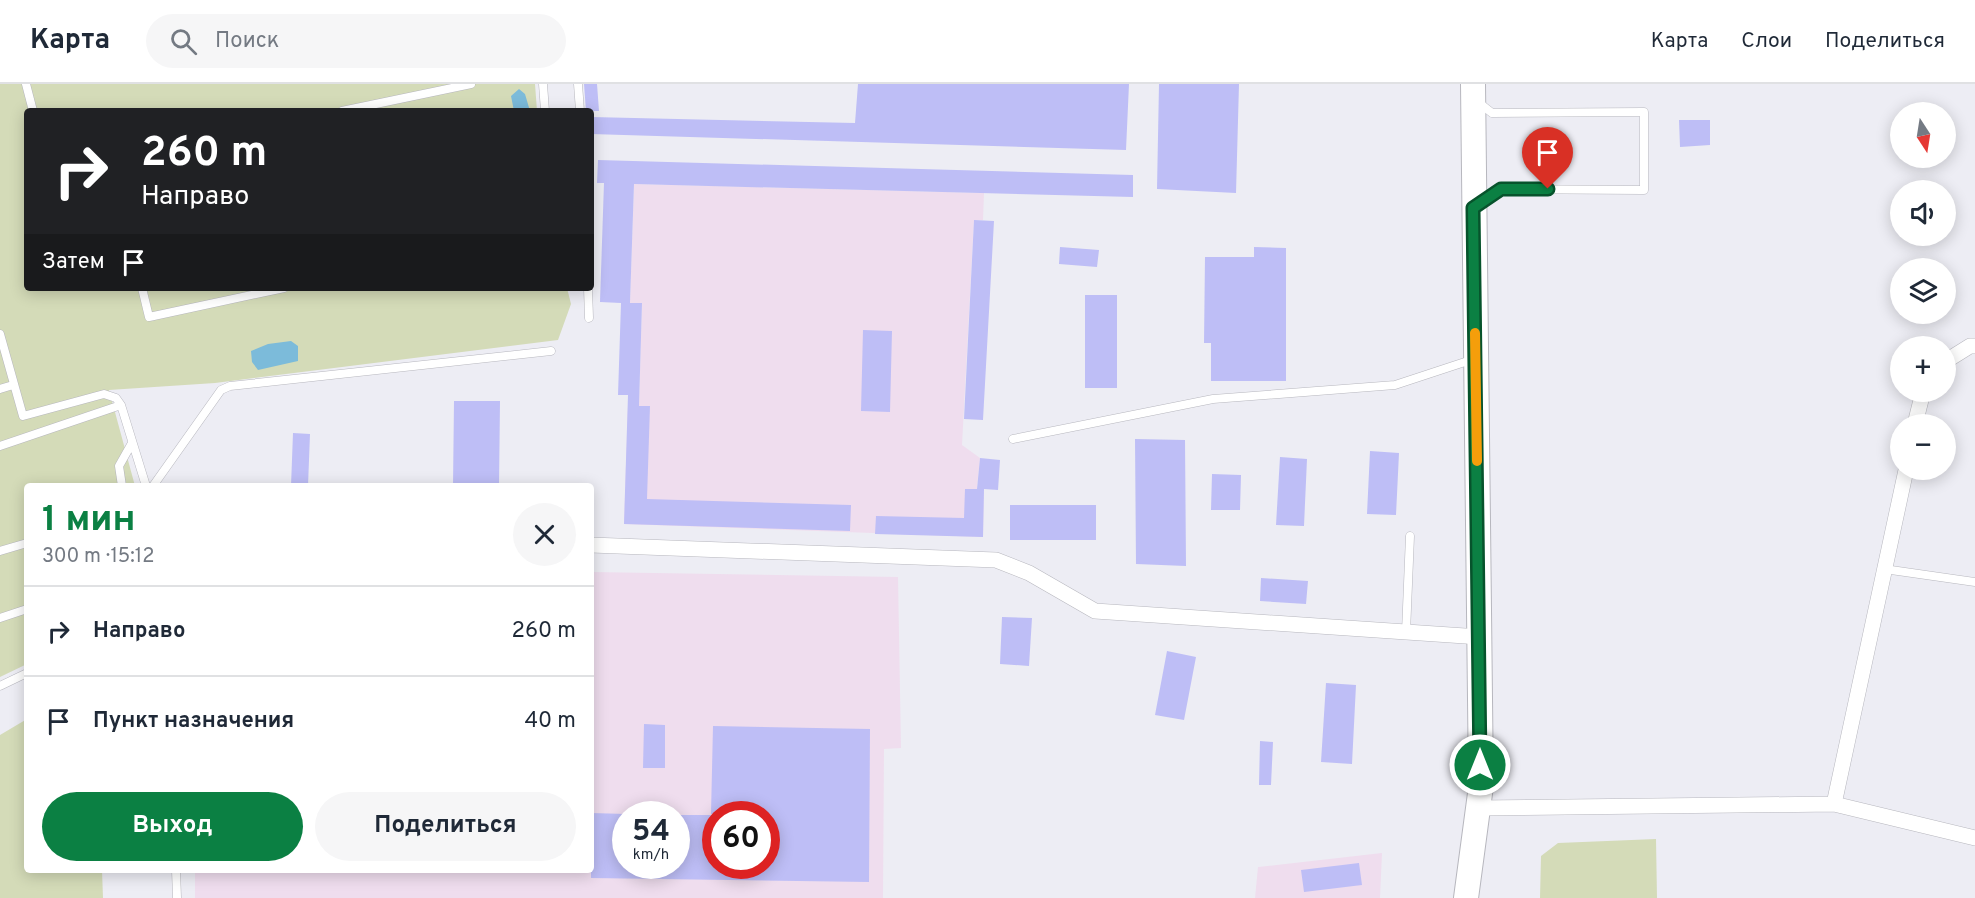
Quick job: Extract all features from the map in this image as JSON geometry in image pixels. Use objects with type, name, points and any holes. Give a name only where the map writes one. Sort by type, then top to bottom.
[{"type":"main road","points":[[1466,898],[1481,786],[1473,91]]},
{"type":"street","points":[[1956,355],[1970,346],[1975,346]]},
{"type":"street","points":[[1834,804],[1904,480]]},
{"type":"street","points":[[594,546],[996,560],[1029,573],[1095,610],[1480,638]]},
{"type":"street","points":[[1478,808],[1834,804],[1975,838]]},
{"type":"lane","points":[[26,84],[32,108]]},
{"type":"lane","points":[[356,108],[471,84]]},
{"type":"lane","points":[[543,84],[545,108]]},
{"type":"lane","points":[[578,84],[580,108]]},
{"type":"lane","points":[[1473,91],[1492,113],[1644,112],[1644,190],[1501,189],[1473,208]]},
{"type":"lane","points":[[143,291],[149,317],[270,291]]},
{"type":"lane","points":[[588,291],[589,318]]},
{"type":"lane","points":[[0,334],[23,416],[104,394],[116,398],[121,405],[145,483]]},
{"type":"lane","points":[[155,483],[221,390],[230,386],[551,351]]},
{"type":"lane","points":[[1013,439],[1214,399],[1395,385],[1475,359]]},
{"type":"lane","points":[[0,389],[13,385]]},
{"type":"lane","points":[[0,446],[121,405]]},
{"type":"lane","points":[[122,483],[119,466],[132,443]]},
{"type":"lane","points":[[1406,632],[1410,536]]},
{"type":"lane","points":[[0,551],[24,544]]},
{"type":"lane","points":[[1884,569],[1975,582]]},
{"type":"lane","points":[[0,618],[24,610]]},
{"type":"lane","points":[[0,686],[24,674]]},
{"type":"lane","points":[[176,873],[177,898]]},
{"type":"shaded area","points":[[634,184],[984,193],[983,220],[974,220],[962,445],[980,458],[977,488],[984,489],[983,537],[624,524],[628,405],[639,405],[642,304],[630,303]]},
{"type":"shaded area","points":[[594,572],[898,577],[901,748],[884,749],[883,898],[195,898],[195,873],[594,873]]},
{"type":"shaded area","points":[[1382,853],[1380,898],[1255,898],[1258,867]]},
{"type":"green space","points":[[0,84],[535,84],[537,108],[24,108],[24,291],[568,291],[571,304],[558,340],[215,383],[109,390],[134,483],[24,483],[24,665],[0,677]]},
{"type":"green space","points":[[24,721],[24,873],[102,873],[103,898],[0,898],[0,735]]},
{"type":"green space","points":[[1656,839],[1657,898],[1540,898],[1541,856],[1558,843]]},
{"type":"water","points":[[519,89],[525,94],[529,108],[513,108],[511,96]]},
{"type":"water","points":[[291,341],[298,346],[298,361],[258,370],[252,362],[251,351],[268,344]]},
{"type":"building","points":[[584,84],[597,84],[599,111],[594,111],[594,108],[586,108]]},
{"type":"building","points":[[858,84],[1129,84],[1126,150],[594,134],[594,117],[855,123]]},
{"type":"building","points":[[1159,84],[1239,84],[1236,193],[1157,189]]},
{"type":"building","points":[[1679,120],[1710,120],[1710,145],[1680,147]]},
{"type":"building","points":[[598,160],[1133,175],[1133,197],[634,184],[630,303],[642,303],[639,406],[650,406],[647,499],[851,505],[850,531],[624,524],[628,395],[618,395],[621,303],[600,302],[604,183],[597,183]]},
{"type":"building","points":[[974,220],[994,221],[983,420],[964,419]]},
{"type":"building","points":[[1060,247],[1099,250],[1097,267],[1059,264]]},
{"type":"building","points":[[1254,247],[1286,248],[1286,381],[1211,381],[1211,343],[1204,343],[1205,257],[1254,257]]},
{"type":"building","points":[[1085,295],[1117,295],[1117,388],[1085,388]]},
{"type":"building","points":[[863,330],[892,331],[890,412],[861,411]]},
{"type":"building","points":[[454,401],[500,401],[499,483],[453,483]]},
{"type":"building","points":[[293,433],[310,434],[308,483],[291,483]]},
{"type":"building","points":[[1135,439],[1185,440],[1186,566],[1136,564]]},
{"type":"building","points":[[1370,451],[1399,453],[1396,515],[1367,514]]},
{"type":"building","points":[[1280,457],[1307,459],[1304,526],[1276,525]]},
{"type":"building","points":[[980,458],[1000,460],[998,490],[984,489],[983,537],[875,534],[876,516],[964,518],[965,489],[977,489]]},
{"type":"building","points":[[1212,474],[1241,475],[1240,510],[1211,510]]},
{"type":"building","points":[[1010,505],[1096,505],[1096,540],[1010,540]]},
{"type":"building","points":[[1261,578],[1308,581],[1306,604],[1260,601]]},
{"type":"building","points":[[1002,617],[1032,618],[1029,666],[1000,664]]},
{"type":"building","points":[[1167,651],[1196,657],[1184,720],[1155,715]]},
{"type":"building","points":[[1326,683],[1356,685],[1352,764],[1321,762]]},
{"type":"building","points":[[644,724],[665,725],[665,768],[643,768]]},
{"type":"building","points":[[713,726],[870,729],[869,882],[660,879],[690,879],[690,815],[702,815],[702,879],[780,879],[780,801],[711,801]]},
{"type":"building","points":[[1260,741],[1273,742],[1271,785],[1259,785]]},
{"type":"building","points":[[594,813],[612,814],[612,878],[591,878],[591,873],[594,873]]},
{"type":"building","points":[[1359,863],[1362,885],[1304,892],[1301,870]]},
{"type":"slow traffic","points":[[1475,333],[1477,461]]},
{"type":"route","points":[[1480,765],[1473,208],[1501,189],[1548,189]]}]
